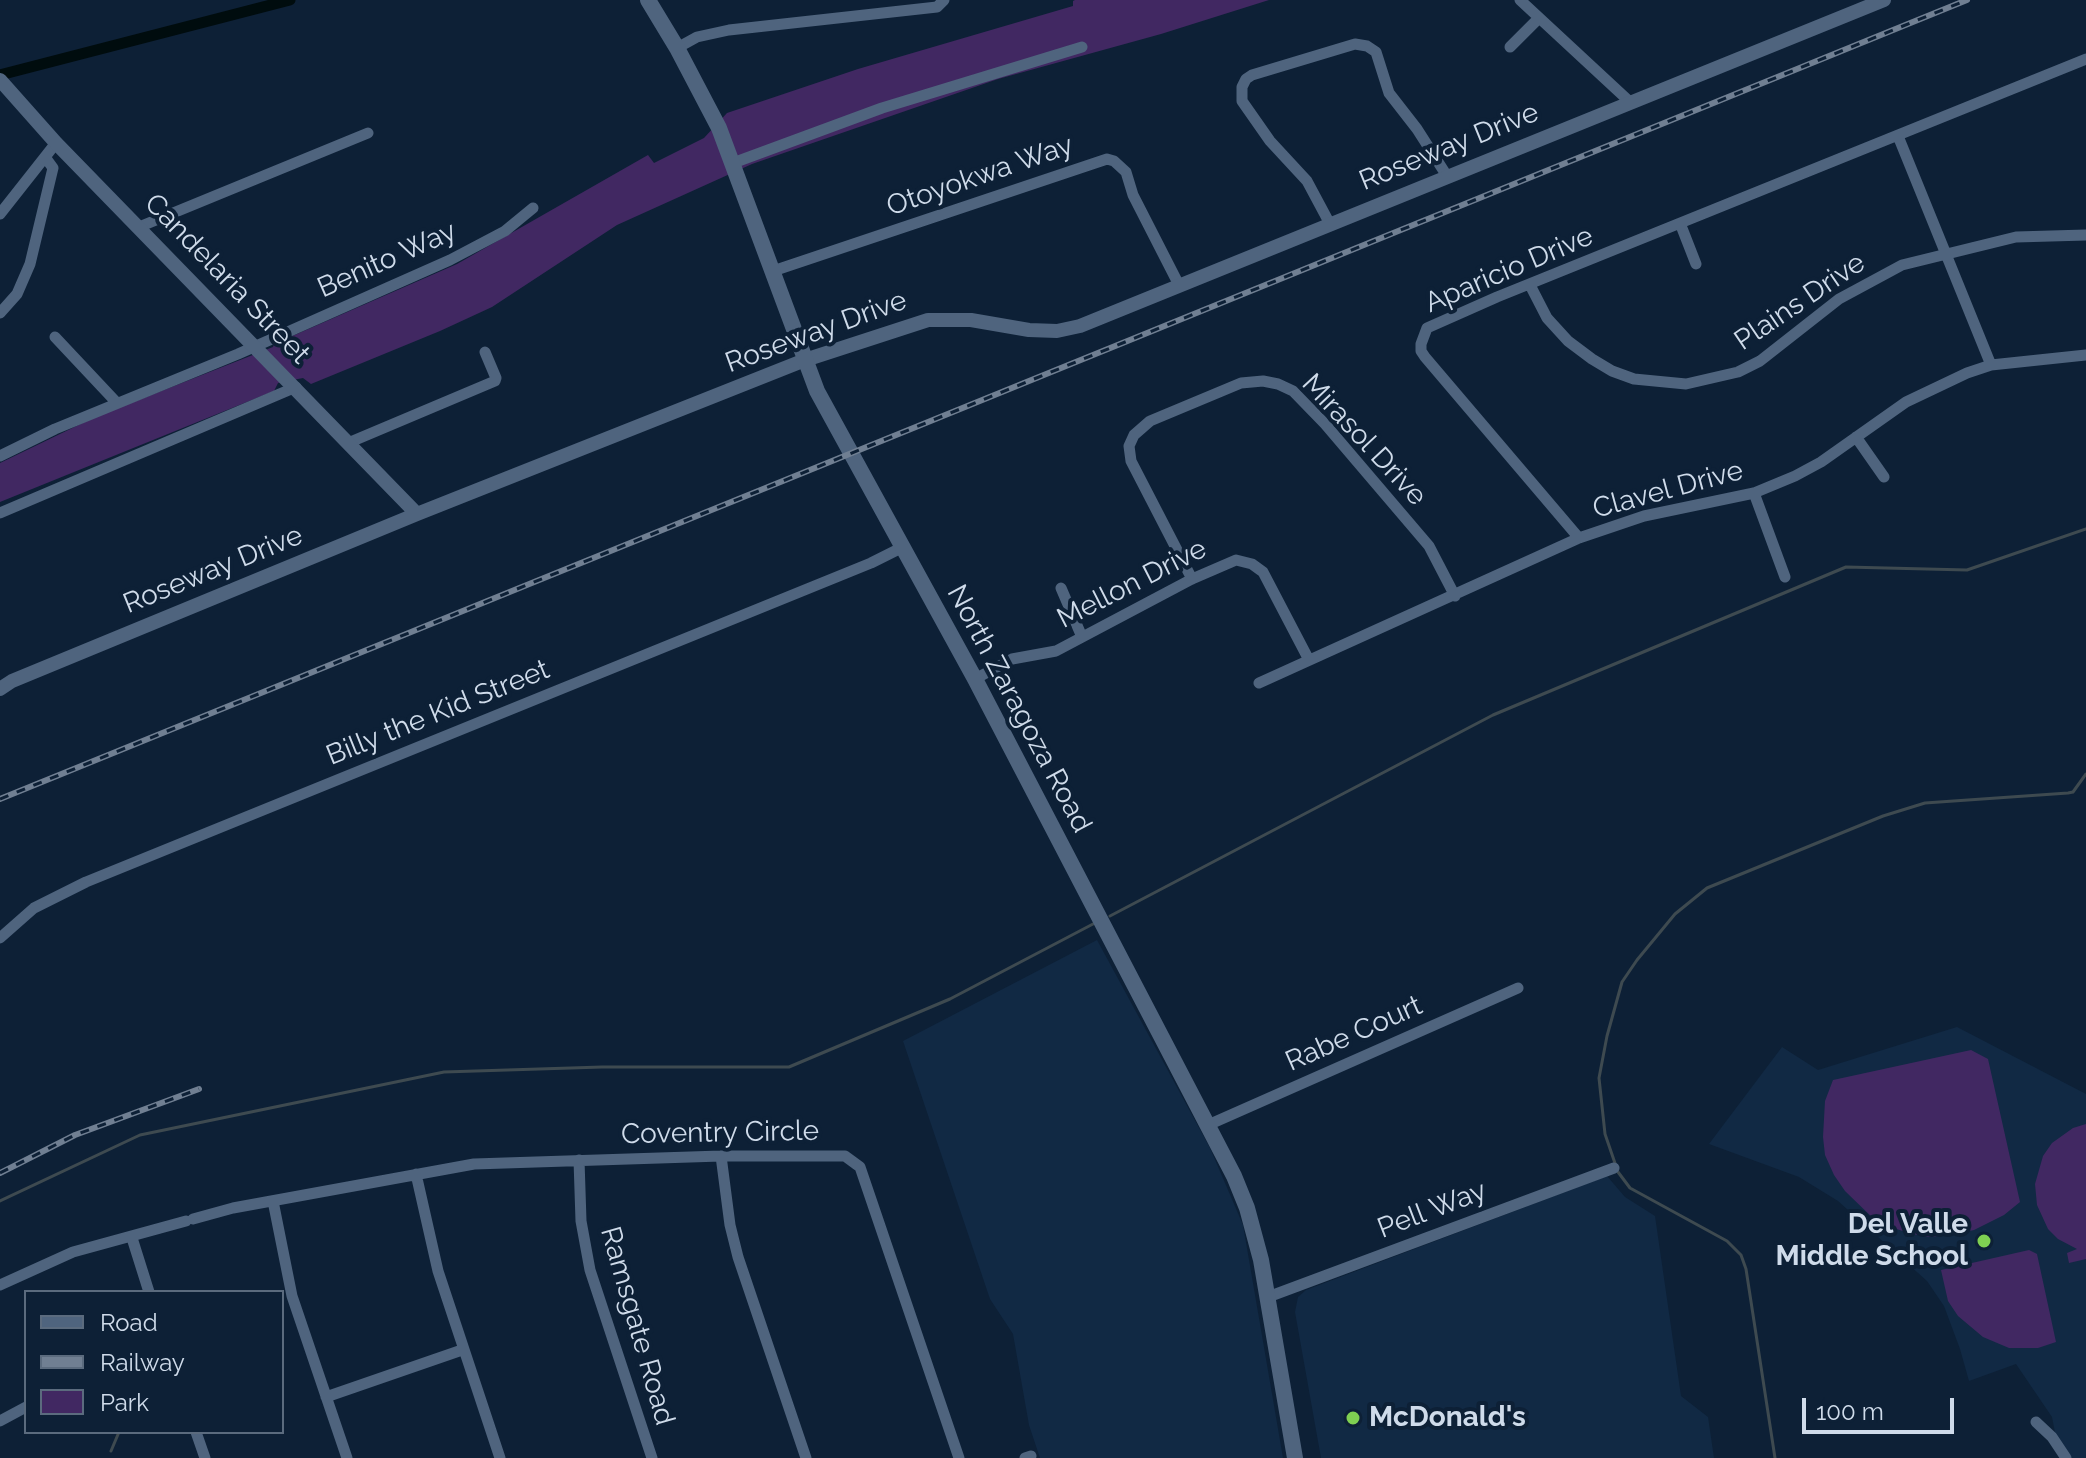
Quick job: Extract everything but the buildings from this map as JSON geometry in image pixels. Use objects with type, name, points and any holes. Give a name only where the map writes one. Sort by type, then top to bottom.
[{"type":"main road","name":"North Zaragoza Road","points":[[648,0],[719,128],[817,391],[975,679],[1234,1176],[1257,1239],[1295,1458]]},
{"type":"street","points":[[677,48],[697,37],[729,30],[937,7],[944,0]]},
{"type":"street","points":[[1520,0],[1630,102]]},
{"type":"street","name":"Roseway Drive","points":[[0,689],[12,681],[417,514],[805,360],[928,320],[971,320],[1029,330],[1057,331],[1080,326],[1884,0]]},
{"type":"street","points":[[1510,47],[1539,18]]},
{"type":"street","points":[[1330,224],[1307,181],[1270,141],[1242,101],[1242,87],[1252,75],[1355,44],[1367,46],[1376,52],[1389,93],[1447,176]]},
{"type":"street","points":[[733,163],[882,108],[1082,47]]},
{"type":"street","name":"Aparicio Drive","points":[[1579,538],[1421,351],[1424,334],[1433,324],[2086,59]]},
{"type":"street","name":"Candelaria Street","points":[[1,82],[56,143],[417,514]]},
{"type":"street","points":[[139,227],[368,133]]},
{"type":"street","points":[[1898,136],[1991,365]]},
{"type":"street","points":[[0,214],[56,143]]},
{"type":"street","points":[[0,313],[17,294],[30,264],[53,168],[45,157]]},
{"type":"street","name":"Otoyokwa Way","points":[[773,271],[1107,159],[1126,172],[1133,195],[1179,285]]},
{"type":"street","name":"Benito Way","points":[[0,456],[450,260],[505,231],[533,208]]},
{"type":"street","points":[[1680,223],[1696,264]]},
{"type":"street","name":"Plains Drive","points":[[1530,285],[1547,318],[1568,341],[1592,359],[1634,379],[1686,384],[1738,372],[1772,353],[1817,315],[1862,285],[1902,265],[2016,237],[2086,235]]},
{"type":"street","points":[[55,337],[117,403]]},
{"type":"street","points":[[348,443],[495,381],[485,352]]},
{"type":"street","name":"Clavel Drive","points":[[1259,683],[1579,538],[1644,516],[1754,493],[1795,476],[1926,390],[1991,365],[2086,355]]},
{"type":"street","name":"Mirasol Drive","points":[[1192,579],[1131,461],[1129,446],[1134,435],[1150,421],[1241,383],[1263,381],[1293,391],[1325,424],[1429,546],[1455,596]]},
{"type":"street","points":[[0,513],[296,387]]},
{"type":"street","points":[[1856,437],[1884,477]]},
{"type":"street","points":[[1754,493],[1785,577]]},
{"type":"street","name":"Billy the Kid Street","points":[[0,938],[34,908],[86,882],[903,547]]},
{"type":"street","name":"Mellon Drive","points":[[975,679],[1004,662],[1056,651],[1192,579],[1236,560],[1252,564],[1266,577],[1309,660]]},
{"type":"street","points":[[1061,588],[1082,637]]},
{"type":"street","name":"Rabe Court","points":[[1208,1125],[1518,988]]},
{"type":"street","name":"Coventry Circle","points":[[0,1285],[73,1252],[233,1208],[416,1174],[507,1161],[837,1155],[852,1158],[858,1164],[959,1458]]},
{"type":"street","points":[[721,1156],[730,1225],[738,1257],[806,1458]]},
{"type":"street","name":"Ramsgate Road","points":[[579,1160],[581,1221],[590,1270],[652,1458]]},
{"type":"street","name":"Pell Way","points":[[1268,1297],[1614,1168]]},
{"type":"street","points":[[416,1174],[426,1228],[462,1350],[500,1458]]},
{"type":"street","points":[[273,1201],[292,1296],[347,1458]]},
{"type":"street","points":[[132,1238],[148,1290]]},
{"type":"street","points":[[326,1397],[462,1350]]},
{"type":"street","points":[[0,1421],[24,1408]]},
{"type":"street","points":[[2036,1422],[2052,1437],[2066,1458]]},
{"type":"street","points":[[197,1434],[205,1458]]},
{"type":"shaded area","points":[[1097,940],[1210,1148],[1243,1225],[1283,1458],[1040,1458],[1029,1425],[1013,1334],[990,1299],[903,1041]]},
{"type":"shaded area","name":"Del Valle Middle School","points":[[1957,1027],[2086,1094],[2086,1458],[2060,1458],[2052,1417],[2016,1364],[1969,1381],[1944,1306],[1927,1281],[1838,1201],[1799,1177],[1709,1144],[1782,1047],[1818,1070]]},
{"type":"shaded area","points":[[1607,1176],[1625,1197],[1655,1216],[1681,1396],[1708,1417],[1714,1458],[1321,1458],[1295,1312],[1298,1297],[1306,1290]]},
{"type":"green space","points":[[1075,0],[1269,0],[1161,34],[998,79],[752,164],[617,225],[492,307],[440,331],[311,384],[303,378],[278,383],[274,391],[0,502],[0,463],[93,418],[273,347],[457,264],[648,155],[654,163],[704,138],[727,113],[858,69],[1073,6]]},
{"type":"green space","points":[[1971,1050],[1988,1059],[2020,1202],[2004,1215],[1974,1230],[1953,1235],[1929,1237],[1878,1223],[1845,1191],[1825,1155],[1825,1101],[1833,1080]]},
{"type":"green space","points":[[2086,1124],[2086,1259],[2069,1263],[2067,1253],[2077,1249],[2058,1239],[2048,1229],[2037,1205],[2035,1184],[2043,1156],[2052,1143],[2073,1128]]},
{"type":"green space","points":[[2029,1250],[2037,1254],[2056,1342],[2038,1348],[2009,1348],[1983,1337],[1958,1316],[1948,1301],[1941,1270]]},
{"type":"waterway","points":[[0,75],[290,0]]},
{"type":"waterway","points":[[1110,916],[1493,715],[1846,567],[1967,570],[2086,529]]},
{"type":"waterway","points":[[1775,1458],[1746,1269],[1741,1255],[1727,1241],[1630,1188],[1618,1172],[1605,1134],[1599,1078],[1622,982],[1675,914],[1707,888],[1883,816],[1925,803],[2068,793],[2073,792],[2086,774]]},
{"type":"waterway","points":[[0,1201],[140,1135],[444,1072],[602,1067],[789,1067],[950,999],[1093,924]]},
{"type":"waterway","points":[[111,1451],[118,1434]]},
{"type":"railway","points":[[0,799],[1967,0]]},
{"type":"railway","points":[[0,1173],[75,1135],[199,1089]]},
{"type":"place","name":"Del Valle Middle School","points":[[1984,1241]]},
{"type":"place","name":"McDonald's","points":[[1353,1418]]}]
